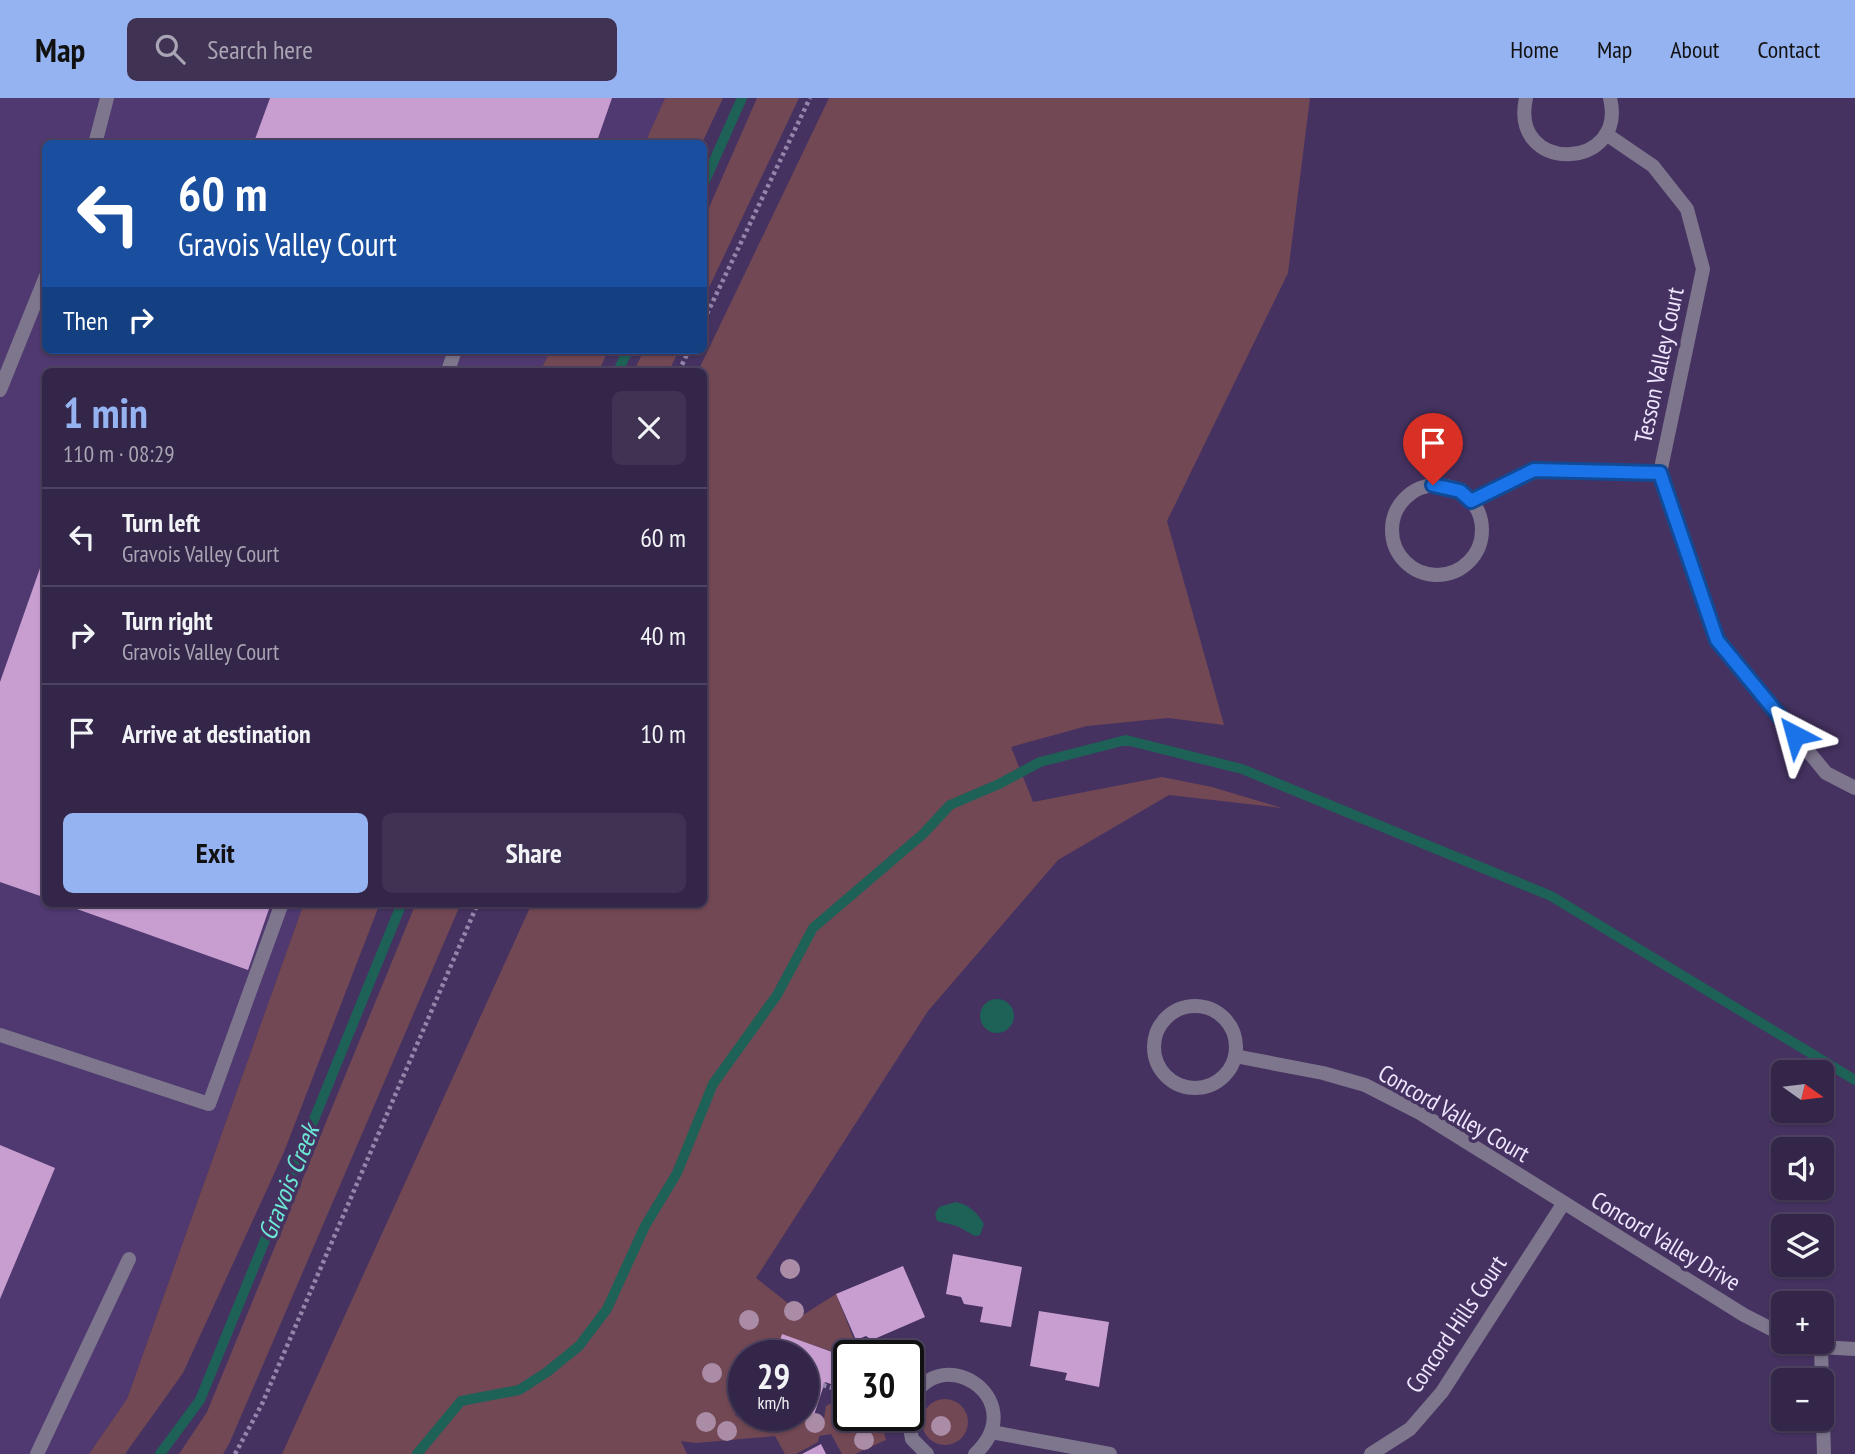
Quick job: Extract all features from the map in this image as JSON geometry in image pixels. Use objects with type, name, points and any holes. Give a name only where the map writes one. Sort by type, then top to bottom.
[{"type":"street","points":[[96,140],[107,98]]},
{"type":"street","points":[[1526,98],[1525,123],[1531,136],[1541,147],[1555,154],[1583,153],[1606,134],[1611,121],[1610,98]]},
{"type":"street","name":"Tesson Valley Court","points":[[1606,134],[1653,166],[1687,209],[1703,269],[1660,473],[1717,640],[1826,773],[1855,788]]},
{"type":"street","points":[[0,390],[42,286]]},
{"type":"street","points":[[1471,501],[1534,470],[1660,473]]},
{"type":"street","points":[[1433,485],[1460,491],[1471,501],[1482,529],[1480,545],[1473,559],[1461,569],[1439,575],[1416,571],[1404,562],[1395,549],[1391,534],[1395,513],[1407,496],[1433,485]]},
{"type":"street","points":[[0,1035],[209,1104],[281,907]]},
{"type":"street","points":[[1197,1006],[1211,1009],[1223,1017],[1236,1042],[1236,1056],[1223,1078],[1212,1085],[1186,1088],[1164,1074],[1154,1051],[1155,1038],[1160,1025],[1183,1008],[1197,1006]]},
{"type":"street","name":"Concord Valley Court","points":[[1236,1056],[1323,1073],[1365,1085],[1420,1113],[1563,1204]]},
{"type":"street","name":"Concord Valley Drive","points":[[1563,1204],[1771,1329]]},
{"type":"street","name":"Concord Hills Court","points":[[1371,1454],[1410,1429],[1442,1392],[1563,1204]]},
{"type":"street","points":[[37,1454],[129,1259]]},
{"type":"street","points":[[1834,1348],[1855,1349]]},
{"type":"street","points":[[924,1384],[932,1378],[960,1376],[974,1381],[992,1403],[994,1417],[991,1432],[985,1445],[975,1454]]},
{"type":"street","points":[[911,1431],[912,1439],[927,1454]]},
{"type":"street","points":[[1823,1431],[1824,1454]]},
{"type":"street","points":[[991,1432],[1110,1454]]},
{"type":"path","points":[[707,314],[810,98]]},
{"type":"path","points":[[235,1454],[262,1404],[476,907]]},
{"type":"path","points":[[823,1385],[833,1388]]},
{"type":"shaded area","points":[[0,98],[665,98],[646,140],[42,140],[42,354],[549,354],[542,368],[42,368],[42,907],[303,907],[127,1399],[89,1454],[0,1454]]},
{"type":"shaded area","points":[[665,98],[723,98],[703,140],[646,140]]},
{"type":"shaded area","points":[[757,98],[799,98],[707,292],[707,212]]},
{"type":"shaded area","points":[[829,98],[1310,98],[1288,273],[1167,521],[1224,725],[1168,718],[1087,726],[1011,747],[1033,802],[1162,777],[1212,787],[1282,808],[1169,795],[1058,860],[928,1011],[756,1278],[803,1315],[836,1294],[854,1340],[833,1340],[833,1352],[819,1347],[819,1340],[797,1340],[782,1335],[780,1340],[728,1340],[728,1431],[819,1431],[826,1406],[833,1402],[833,1431],[879,1431],[884,1432],[886,1440],[855,1454],[842,1454],[831,1434],[819,1436],[818,1442],[796,1454],[785,1454],[775,1436],[696,1443],[681,1441],[687,1454],[282,1454],[530,907],[707,907],[707,368],[699,368]]},
{"type":"shaded area","points":[[549,354],[606,354],[600,368],[542,368]]},
{"type":"shaded area","points":[[642,354],[677,354],[670,368],[635,368]]},
{"type":"shaded area","points":[[303,907],[378,907],[284,1152],[183,1373],[125,1454],[89,1454],[127,1399]]},
{"type":"shaded area","points":[[414,907],[459,907],[229,1444],[223,1454],[179,1454],[207,1412]]},
{"type":"shaded area","points":[[997,999],[1009,1004],[1014,1016],[1009,1028],[997,1033],[985,1028],[980,1016],[985,1004]]},
{"type":"shaded area","points":[[956,1202],[969,1207],[984,1224],[980,1235],[975,1236],[957,1226],[937,1221],[935,1214],[939,1207]]},
{"type":"shaded area","points":[[936,1400],[954,1400],[967,1413],[967,1431],[954,1444],[936,1444],[923,1431],[924,1412]]},
{"type":"building","points":[[270,98],[612,98],[597,140],[255,140]]},
{"type":"building","points":[[42,563],[42,897],[0,882],[0,682]]},
{"type":"building","points":[[71,907],[270,907],[248,970]]},
{"type":"building","points":[[0,1145],[55,1168],[0,1299]]},
{"type":"building","points":[[953,1254],[1022,1267],[1011,1327],[980,1322],[983,1307],[964,1304],[961,1297],[946,1294]]},
{"type":"building","points":[[903,1266],[925,1317],[872,1340],[866,1336],[856,1340],[836,1294]]},
{"type":"building","points":[[1039,1311],[1109,1322],[1099,1387],[1065,1380],[1067,1373],[1030,1366]]},
{"type":"building","points":[[782,1334],[799,1340],[780,1340]]},
{"type":"building","points":[[819,1347],[833,1352],[833,1385],[825,1382],[819,1400]]},
{"type":"building","points":[[821,1444],[826,1454],[802,1454]]},
{"type":"waterway","name":"Gravois Creek","points":[[707,176],[742,98]]},
{"type":"waterway","name":"Gravois Creek","points":[[619,368],[626,354]]},
{"type":"waterway","points":[[417,1454],[461,1401],[519,1390],[579,1346],[607,1309],[645,1226],[677,1173],[713,1084],[777,995],[813,928],[923,834],[950,805],[999,784],[1040,762],[1126,740],[1242,769],[1551,896],[1855,1080]]},
{"type":"waterway","name":"Gravois Creek","points":[[160,1454],[200,1400],[400,907]]},
{"type":"route","points":[[1433,485],[1460,491],[1471,501],[1534,470],[1660,473],[1717,640],[1795,735]]}]
